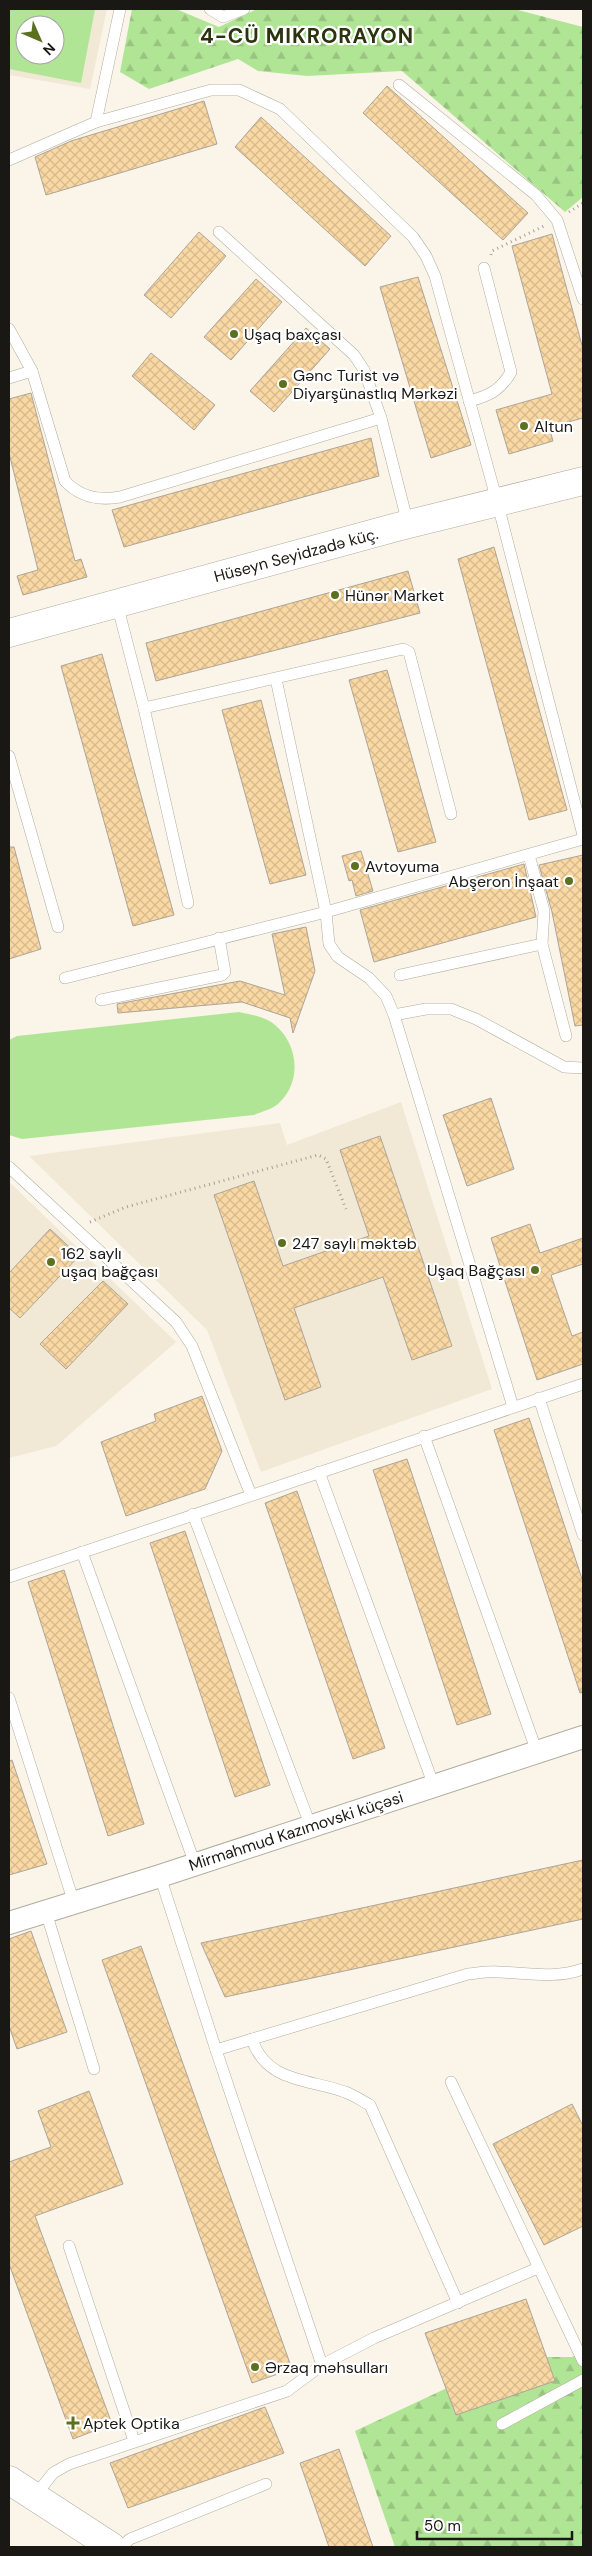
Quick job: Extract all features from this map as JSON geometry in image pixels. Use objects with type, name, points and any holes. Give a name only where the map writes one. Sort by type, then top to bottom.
[{"type":"street","name":"Hüseyn Seyidzadə küç.","points":[[9,633],[497,501],[583,480]]},
{"type":"street","name":"Mirmahmud Kazımovski küçəsi","points":[[9,1923],[160,1876],[583,1737]]},
{"type":"street","points":[[17,2485],[112,2547]]},
{"type":"lane","points":[[96,122],[120,9]]},
{"type":"lane","points":[[210,9],[223,17],[244,9]]},
{"type":"lane","points":[[399,85],[536,196],[557,220],[583,299]]},
{"type":"lane","points":[[9,160],[96,122],[211,90],[239,90],[280,108],[413,237],[426,256],[435,276],[497,501],[583,835]]},
{"type":"lane","points":[[219,232],[354,355],[364,370],[381,418],[408,525]]},
{"type":"lane","points":[[470,401],[491,395],[506,382],[511,372],[484,268]]},
{"type":"lane","points":[[9,329],[32,371],[65,481],[75,491],[86,496],[106,500],[381,418]]},
{"type":"lane","points":[[9,378],[32,371]]},
{"type":"lane","points":[[117,604],[144,708],[188,903]]},
{"type":"lane","points":[[144,708],[403,649],[409,652],[451,814]]},
{"type":"lane","points":[[276,679],[326,912],[329,944],[338,957],[369,978],[386,996],[394,1015],[513,1407]]},
{"type":"lane","points":[[9,756],[58,927]]},
{"type":"lane","points":[[65,978],[326,912],[583,839]]},
{"type":"lane","points":[[529,854],[544,911],[542,944],[566,1036]]},
{"type":"lane","points":[[101,1000],[222,975],[225,972],[225,963],[219,938]]},
{"type":"lane","points":[[400,975],[542,944]]},
{"type":"lane","points":[[394,1015],[426,1009],[451,1009],[476,1019],[564,1067],[583,1068]]},
{"type":"lane","points":[[9,1167],[176,1322],[192,1346],[251,1495]]},
{"type":"lane","points":[[9,1577],[583,1384]]},
{"type":"lane","points":[[539,1398],[583,1535]]},
{"type":"lane","points":[[424,1436],[537,1752]]},
{"type":"lane","points":[[319,1472],[434,1786]]},
{"type":"lane","points":[[193,1514],[311,1827]]},
{"type":"lane","points":[[82,1552],[195,1864]]},
{"type":"lane","points":[[9,1698],[74,1903]]},
{"type":"lane","points":[[160,1876],[216,2050],[322,2365]]},
{"type":"lane","points":[[46,1912],[94,2069]]},
{"type":"lane","points":[[216,2050],[468,1974],[498,1972],[530,1976],[573,1973],[583,1969]]},
{"type":"lane","points":[[252,2039],[256,2052],[270,2067],[298,2081],[346,2092],[370,2105],[458,2303]]},
{"type":"lane","points":[[451,2082],[583,2361]]},
{"type":"lane","points":[[69,2246],[134,2441]]},
{"type":"lane","points":[[17,2485],[134,2441],[287,2391],[322,2365],[374,2338],[538,2268]]},
{"type":"lane","points":[[502,2424],[583,2380]]},
{"type":"lane","points":[[121,2547],[130,2539],[266,2484]]},
{"type":"path","points":[[484,268],[492,251],[557,220],[583,203]]},
{"type":"path","points":[[76,1230],[103,1215],[318,1155],[326,1158],[346,1208]]},
{"type":"shaded area","points":[[9,9],[107,9],[90,89],[9,75]]},
{"type":"shaded area","name":"247 saylı məktəb","points":[[401,1102],[492,1389],[261,1472],[207,1330],[29,1156],[280,1123],[287,1145]]},
{"type":"shaded area","name":"162 saylı uşaq bağçası","points":[[9,1182],[176,1342],[56,1446],[9,1458]]},
{"type":"green space","points":[[9,9],[95,9],[81,83],[9,69]]},
{"type":"green space","points":[[132,9],[176,9],[219,27],[257,9],[514,9],[583,27],[583,197],[565,212],[402,71],[307,76],[258,71],[238,59],[149,89],[120,72]]},
{"type":"green space","points":[[239,1012],[258,1016],[275,1025],[283,1033],[293,1053],[294,1075],[291,1086],[286,1095],[273,1107],[254,1115],[22,1139],[9,1135],[9,1040],[17,1036]]},
{"type":"green space","points":[[583,2351],[583,2547],[395,2547],[355,2431],[513,2357],[572,2357]]},
{"type":"building","points":[[387,86],[528,213],[503,240],[363,113]]},
{"type":"building","points":[[204,101],[217,144],[46,195],[35,157],[71,141]]},
{"type":"building","points":[[261,117],[391,236],[365,266],[235,147]]},
{"type":"building","points":[[199,232],[226,256],[171,318],[144,295]]},
{"type":"building","points":[[552,234],[583,349],[583,418],[549,427],[553,441],[509,454],[496,410],[552,394],[512,246]]},
{"type":"building","points":[[418,277],[471,445],[431,458],[380,287]]},
{"type":"building","points":[[256,279],[282,302],[231,360],[204,337]]},
{"type":"building","points":[[306,328],[330,349],[274,412],[250,391]]},
{"type":"building","points":[[151,353],[215,405],[194,430],[132,376]]},
{"type":"building","points":[[31,393],[75,561],[81,559],[87,577],[23,595],[17,576],[38,570],[9,453],[9,399]]},
{"type":"building","points":[[371,438],[379,476],[124,547],[112,510]]},
{"type":"building","points":[[494,547],[567,810],[529,820],[458,559]]},
{"type":"building","points":[[408,571],[420,613],[156,681],[146,643]]},
{"type":"building","points":[[102,654],[174,915],[133,926],[61,666]]},
{"type":"building","points":[[387,670],[436,842],[398,852],[349,680]]},
{"type":"building","points":[[261,700],[306,875],[270,884],[222,710]]},
{"type":"building","points":[[9,847],[14,847],[41,949],[9,959]]},
{"type":"building","name":"Avtoyuma","points":[[361,851],[373,891],[356,896],[352,880],[349,881],[342,856]]},
{"type":"building","points":[[583,855],[583,1025],[575,1026],[552,912],[539,865]]},
{"type":"building","points":[[524,864],[536,917],[374,962],[360,910]]},
{"type":"building","points":[[306,927],[315,971],[293,1033],[290,1018],[242,1002],[118,1013],[117,1004],[240,981],[285,995],[272,934]]},
{"type":"building","points":[[491,1098],[514,1169],[467,1186],[443,1115]]},
{"type":"building","points":[[380,1136],[452,1346],[412,1360],[383,1277],[294,1308],[321,1387],[285,1400],[214,1195],[254,1181],[283,1266],[369,1236],[340,1150]]},
{"type":"building","name":"Uşaq Bağçası","points":[[530,1224],[540,1253],[583,1238],[583,1264],[551,1275],[572,1336],[583,1332],[583,1364],[537,1380],[491,1238]]},
{"type":"building","points":[[50,1229],[79,1256],[20,1318],[9,1308],[9,1273]]},
{"type":"building","points":[[103,1281],[128,1304],[66,1369],[40,1344]]},
{"type":"building","points":[[202,1396],[222,1451],[205,1489],[126,1516],[101,1442],[156,1421],[154,1414]]},
{"type":"building","points":[[529,1418],[583,1582],[583,1692],[580,1693],[494,1430]]},
{"type":"building","points":[[407,1459],[491,1714],[457,1725],[373,1470]]},
{"type":"building","points":[[297,1491],[385,1748],[353,1759],[265,1503]]},
{"type":"building","points":[[185,1531],[270,1785],[235,1797],[150,1543]]},
{"type":"building","points":[[64,1570],[144,1824],[108,1836],[28,1582]]},
{"type":"building","points":[[12,1760],[47,1864],[9,1875],[9,1761]]},
{"type":"building","points":[[583,1860],[583,1919],[225,1997],[201,1943]]},
{"type":"building","points":[[31,1931],[67,2032],[17,2049],[9,2026],[9,1939]]},
{"type":"building","points":[[141,1946],[292,2369],[252,2383],[102,1960]]},
{"type":"building","points":[[89,2091],[123,2184],[35,2216],[112,2424],[73,2439],[9,2264],[9,2162],[51,2147],[38,2111]]},
{"type":"building","points":[[572,2104],[583,2126],[583,2226],[544,2245],[493,2144]]},
{"type":"building","points":[[526,2299],[555,2381],[456,2415],[425,2333]]},
{"type":"building","points":[[265,2407],[284,2453],[128,2508],[110,2463]]},
{"type":"building","points":[[339,2449],[373,2547],[329,2547],[300,2463]]},
{"type":"place","name":"Uşaq baxçası","points":[[234,334]]},
{"type":"place","name":"Gənc Turist və Diyarşünastlıq Mərkəzi","points":[[283,384]]},
{"type":"place","name":"Altun","points":[[524,426]]},
{"type":"place","name":"Hünər Market","points":[[335,595]]},
{"type":"place","name":"Avtoyuma","points":[[355,866]]},
{"type":"place","name":"Abşeron İnşaat","points":[[569,881]]},
{"type":"place","name":"247 saylı məktəb","points":[[282,1243]]},
{"type":"place","name":"162 saylı uşaq bağçası","points":[[51,1262]]},
{"type":"place","name":"Uşaq Bağçası","points":[[535,1270]]},
{"type":"place","name":"Ərzaq məhsulları","points":[[255,2367]]},
{"type":"place","name":"Aptek Optika","points":[[73,2423]]},
{"type":"district","name":"4-CÜ MIKRORAYON","points":[[307,36]]}]
